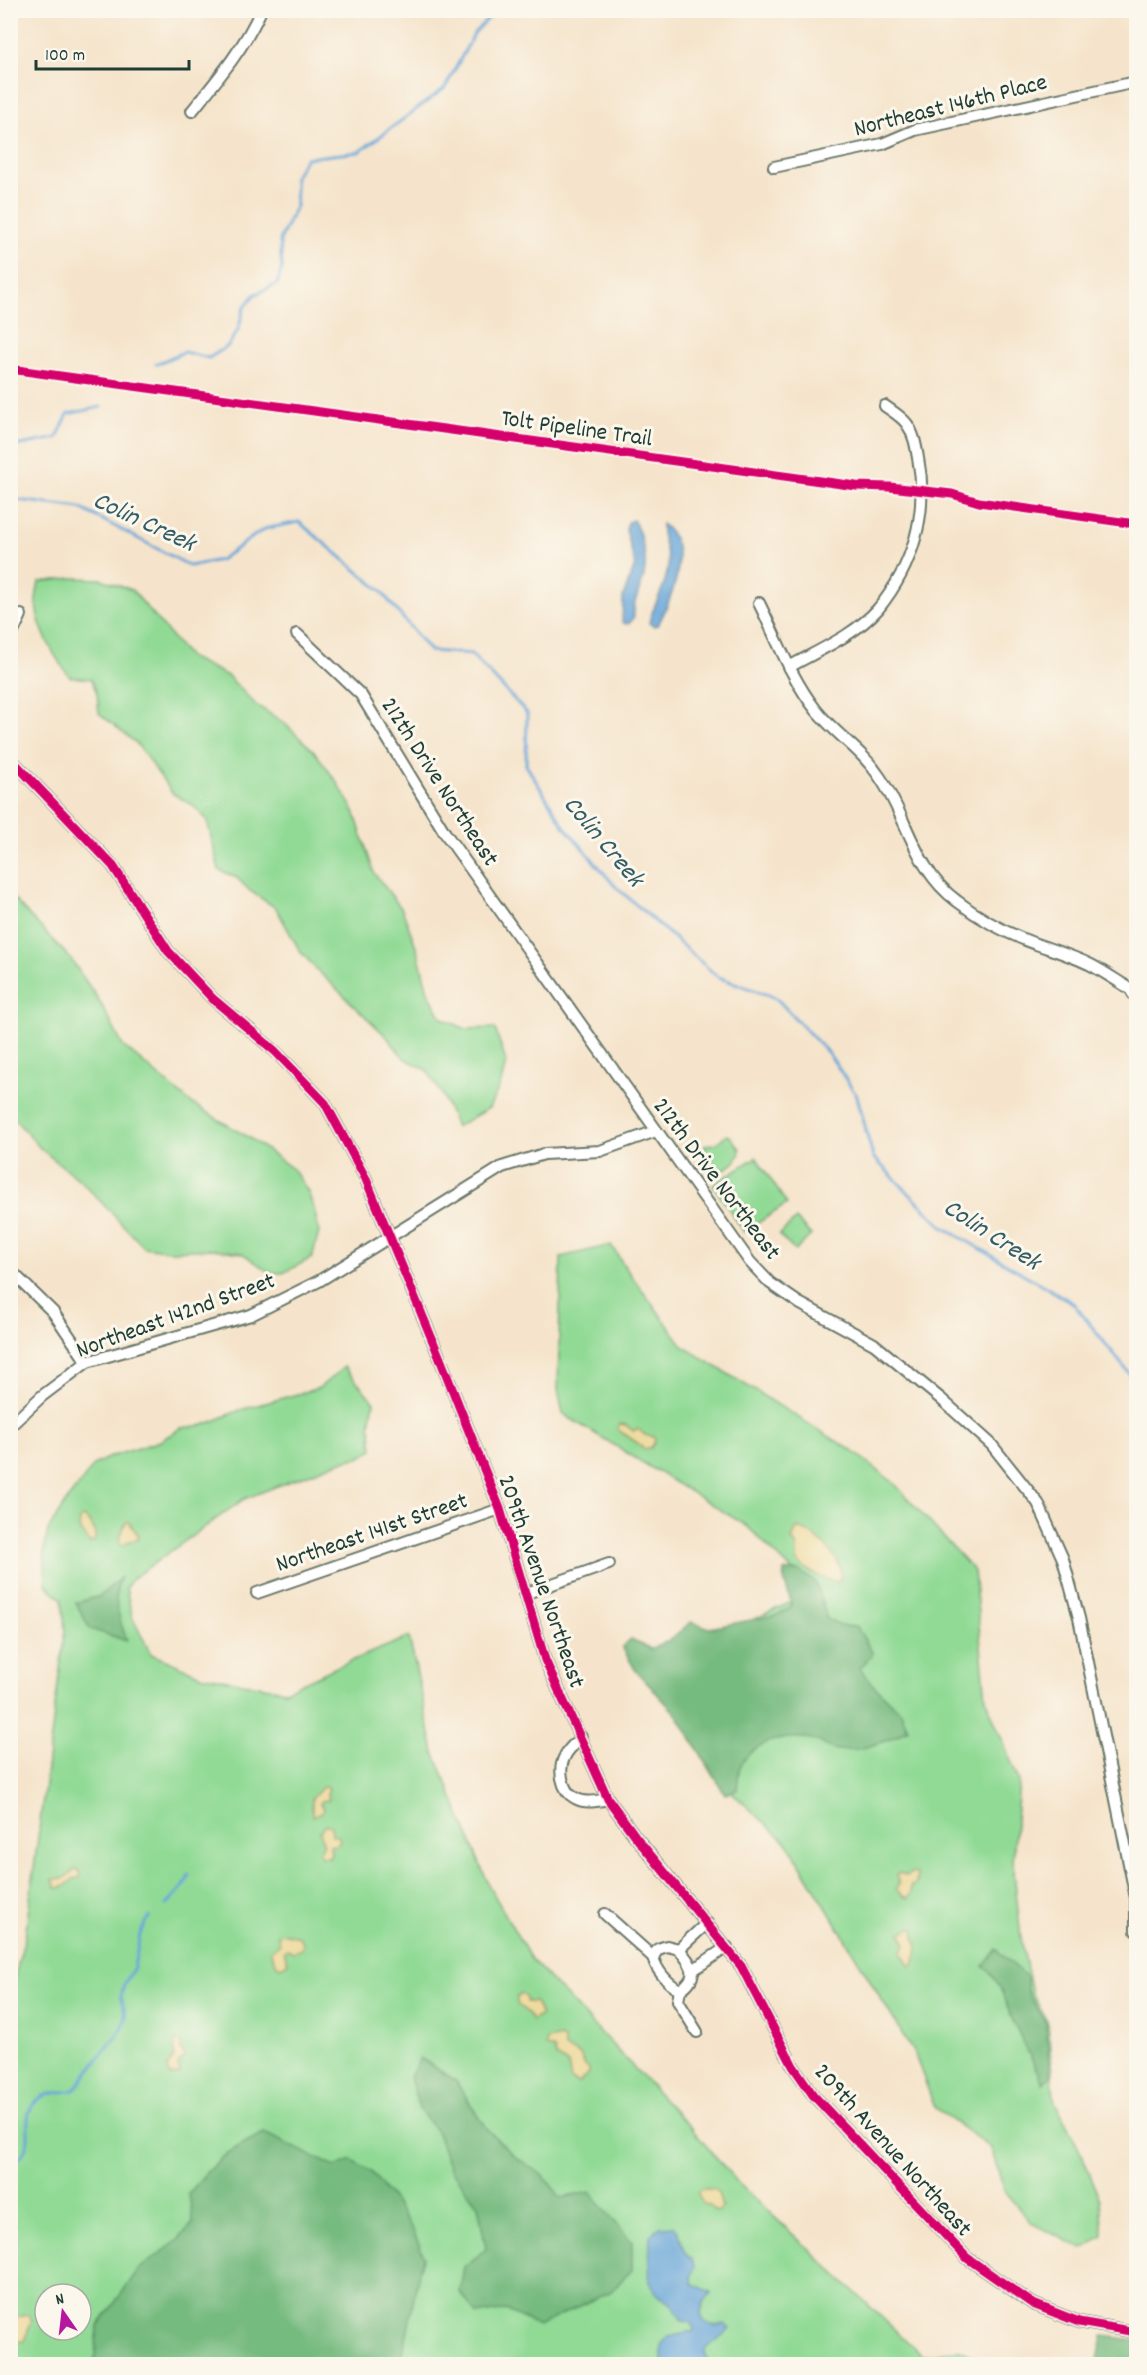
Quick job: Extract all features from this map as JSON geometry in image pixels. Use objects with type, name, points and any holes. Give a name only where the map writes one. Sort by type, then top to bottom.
[{"type":"street","points":[[192,111],[220,76],[256,23],[261,10]]},
{"type":"street","name":"Northeast 146th Place","points":[[774,166],[882,144],[915,130],[1137,82]]},
{"type":"street","points":[[789,667],[849,634],[877,610],[904,571],[920,525],[922,477],[915,438],[906,422],[885,406]]},
{"type":"street","points":[[759,603],[789,667],[817,711],[878,774],[899,809],[918,856],[930,874],[954,900],[985,921],[1090,965],[1136,991]]},
{"type":"street","points":[[10,638],[21,615]]},
{"type":"street","name":"212th Drive Northeast","points":[[297,634],[361,695],[445,833],[750,1262],[770,1282],[799,1303],[883,1351],[991,1444],[1038,1503],[1063,1559],[1079,1618],[1136,1898],[1137,1931]]},
{"type":"street","name":"209th Avenue Northeast","points":[[10,758],[113,866],[168,951],[213,999],[275,1052],[325,1103],[365,1177],[390,1238],[500,1509],[544,1660],[608,1799],[635,1836],[741,1966],[794,2066],[813,2095],[968,2258],[1033,2304],[1078,2322],[1137,2332]]},
{"type":"street","name":"Northeast 142nd Street","points":[[10,1426],[42,1396],[87,1362],[251,1315],[319,1281],[502,1167],[544,1154],[600,1151],[656,1131]]},
{"type":"street","points":[[10,1270],[53,1312],[87,1362]]},
{"type":"street","name":"Northeast 141st Street","points":[[257,1593],[500,1509]]},
{"type":"street","points":[[524,1594],[609,1564]]},
{"type":"street","points":[[580,1737],[565,1756],[561,1772],[564,1787],[574,1798],[591,1802],[608,1799]]},
{"type":"street","points":[[604,1914],[653,1957],[655,1964],[672,1986],[680,1990]]},
{"type":"street","points":[[679,1949],[707,1923]]},
{"type":"street","points":[[653,1957],[658,1949],[667,1946],[679,1949],[693,1970],[689,1984],[680,1990],[678,2001],[697,2032]]},
{"type":"street","points":[[693,1970],[727,1947]]},
{"type":"green space","points":[[72,578],[101,579],[132,590],[189,657],[228,676],[256,705],[283,722],[314,751],[354,811],[374,873],[402,909],[417,949],[428,992],[442,1018],[466,1029],[495,1028],[506,1062],[501,1083],[489,1108],[456,1127],[443,1096],[427,1070],[404,1058],[387,1037],[318,971],[300,951],[276,908],[250,891],[237,878],[219,870],[207,820],[193,805],[173,794],[137,744],[99,713],[97,693],[91,679],[70,677],[47,641],[37,611],[36,599],[39,582]]},
{"type":"green space","points":[[10,895],[70,958],[100,1002],[123,1046],[191,1103],[251,1139],[293,1169],[307,1190],[314,1208],[319,1232],[312,1258],[283,1273],[269,1272],[242,1253],[212,1249],[171,1251],[144,1247],[82,1182],[41,1149],[11,1115]]},
{"type":"green space","points":[[727,1135],[740,1149],[738,1157],[727,1168],[713,1169],[707,1165],[704,1157],[705,1145],[715,1144]]},
{"type":"green space","points":[[756,1157],[787,1204],[744,1232],[713,1185]]},
{"type":"green space","points":[[796,1219],[811,1235],[795,1251],[779,1235]]},
{"type":"green space","points":[[611,1245],[684,1347],[853,1451],[894,1483],[974,1571],[986,1700],[1019,1781],[1013,1862],[1021,1939],[1032,1993],[1048,2023],[1054,2100],[1083,2157],[1100,2200],[1103,2235],[1083,2249],[1031,2223],[1005,2192],[991,2148],[935,2108],[915,2055],[788,1844],[729,1790],[723,1633],[814,1592],[747,1526],[563,1414],[558,1390],[561,1257]]},
{"type":"green space","points":[[344,1367],[374,1402],[370,1425],[373,1449],[361,1457],[339,1462],[244,1499],[132,1579],[126,1588],[132,1617],[151,1654],[201,1675],[285,1691],[409,1637],[434,1752],[489,1886],[531,1959],[690,2127],[739,2184],[923,2356],[958,2349],[992,2364],[11,2364],[11,1991],[25,1937],[65,1630],[62,1599],[46,1585],[44,1550],[48,1530],[65,1503],[95,1464],[160,1441],[181,1428],[204,1425],[240,1410],[319,1388]]},
{"type":"green space","points":[[784,1571],[799,1571],[816,1583],[827,1619],[843,1626],[857,1627],[873,1654],[860,1668],[870,1682],[901,1712],[908,1729],[882,1742],[851,1750],[833,1749],[812,1739],[791,1738],[771,1741],[761,1745],[746,1758],[740,1767],[737,1790],[725,1794],[677,1715],[636,1671],[622,1647],[631,1639],[651,1649],[671,1639],[691,1622],[710,1628],[777,1615],[792,1607],[784,1580]]},
{"type":"green space","points":[[121,1577],[116,1592],[116,1601],[127,1641],[90,1629],[76,1603],[100,1596]]},
{"type":"green space","points":[[996,1949],[1027,1977],[1027,1991],[1046,2023],[1050,2077],[1043,2083],[1012,2019],[999,1985],[984,1965]]},
{"type":"green space","points":[[420,2058],[455,2080],[486,2128],[514,2156],[544,2176],[561,2198],[590,2192],[632,2242],[632,2270],[610,2292],[538,2326],[506,2310],[477,2315],[460,2292],[464,2267],[486,2249],[478,2205],[450,2169],[437,2133],[419,2109],[410,2077]]},
{"type":"green space","points":[[264,2133],[335,2167],[351,2160],[371,2172],[413,2230],[424,2256],[399,2364],[94,2364],[98,2326],[139,2269],[177,2241],[193,2223],[189,2194],[213,2165],[240,2145]]},
{"type":"green space","points":[[1103,2336],[1136,2340],[1136,2364],[1097,2364]]},
{"type":"sand","points":[[620,1424],[626,1425],[633,1431],[638,1429],[645,1435],[654,1437],[655,1441],[651,1448],[644,1449],[623,1434],[617,1428]]},
{"type":"sand","points":[[83,1517],[94,1530],[95,1541],[90,1543],[79,1528],[80,1519]]},
{"type":"sand","points":[[126,1522],[129,1522],[138,1535],[138,1540],[129,1541],[122,1546],[119,1540]]},
{"type":"sand","points":[[797,1528],[812,1535],[829,1549],[839,1567],[841,1575],[838,1582],[816,1575],[797,1562],[797,1547],[792,1540]]},
{"type":"sand","points":[[323,1787],[329,1789],[327,1792],[329,1800],[321,1801],[322,1812],[312,1816],[312,1798]]},
{"type":"sand","points":[[325,1824],[331,1826],[332,1835],[339,1837],[340,1842],[336,1846],[330,1845],[329,1857],[322,1857],[319,1853],[323,1843],[320,1831]]},
{"type":"sand","points":[[74,1870],[79,1870],[81,1875],[79,1878],[73,1879],[64,1887],[56,1888],[53,1879],[63,1879]]},
{"type":"sand","points":[[900,1873],[906,1876],[912,1873],[917,1874],[916,1884],[911,1886],[908,1898],[896,1889],[899,1884],[896,1875]]},
{"type":"sand","points":[[914,1928],[918,1946],[913,1965],[910,1966],[901,1952],[906,1945],[901,1933]]},
{"type":"sand","points":[[282,1933],[300,1937],[303,1944],[302,1949],[293,1952],[288,1949],[284,1951],[288,1963],[281,1967],[277,1965],[270,1950],[280,1944],[278,1935]]},
{"type":"sand","points":[[522,1994],[526,1997],[527,2002],[535,2002],[541,2015],[532,2021],[528,2013],[517,2004],[517,1997]]},
{"type":"sand","points":[[561,2037],[565,2048],[580,2055],[589,2069],[589,2073],[578,2083],[571,2080],[568,2064],[556,2057],[554,2049],[546,2047],[547,2040]]},
{"type":"sand","points":[[175,2042],[181,2042],[181,2050],[185,2057],[178,2064],[180,2074],[171,2076],[167,2067],[174,2057]]},
{"type":"sand","points":[[713,2189],[718,2193],[722,2207],[719,2211],[716,2212],[699,2199],[698,2191]]},
{"type":"sand","points":[[28,2315],[32,2320],[24,2341],[11,2342],[11,2318]]},
{"type":"water","points":[[633,520],[643,547],[645,568],[633,618],[626,624],[622,622],[623,597],[635,565],[626,530],[628,522]]},
{"type":"water","points":[[662,524],[672,534],[677,546],[677,573],[669,601],[658,625],[653,626],[649,623],[665,580],[668,565]]},
{"type":"water","points":[[674,2226],[685,2252],[695,2266],[691,2276],[693,2284],[711,2292],[701,2311],[703,2320],[715,2326],[725,2324],[730,2329],[705,2350],[705,2356],[712,2364],[662,2364],[662,2344],[668,2337],[693,2332],[694,2329],[690,2322],[682,2321],[673,2305],[657,2295],[649,2280],[650,2235],[660,2227]]},
{"type":"waterway","points":[[156,364],[184,352],[209,358],[228,346],[238,330],[244,308],[254,295],[277,284],[282,268],[280,240],[296,206],[295,176],[306,158],[359,152],[445,88],[475,32],[497,10]]},
{"type":"waterway","points":[[10,447],[57,438],[68,414],[101,407]]},
{"type":"waterway","name":"Colin Creek","points":[[10,499],[80,508],[190,566],[220,560],[264,529],[299,522],[380,590],[430,651],[471,654],[527,713],[526,765],[564,826],[615,886],[718,977],[776,998],[829,1054],[857,1096],[873,1157],[943,1227],[1073,1303],[1136,1382]]},
{"type":"waterway","points":[[167,1905],[183,1887],[189,1875]]},
{"type":"waterway","points":[[10,2164],[21,2156],[27,2145],[28,2116],[34,2103],[50,2094],[74,2090],[122,2029],[126,2017],[121,1997],[124,1985],[134,1967],[140,1934],[149,1917]]},
{"type":"cycle path","name":"Tolt Pipeline Trail","points":[[10,369],[856,486],[890,487],[952,494],[979,502],[1136,524]]},
{"type":"cycle path","points":[[10,758],[113,866],[168,951],[213,999],[275,1051],[325,1103],[365,1177],[439,1356],[500,1509],[545,1660],[608,1799],[635,1836],[741,1966],[793,2066],[813,2095],[967,2258],[1033,2304],[1079,2322],[1136,2332]]}]
